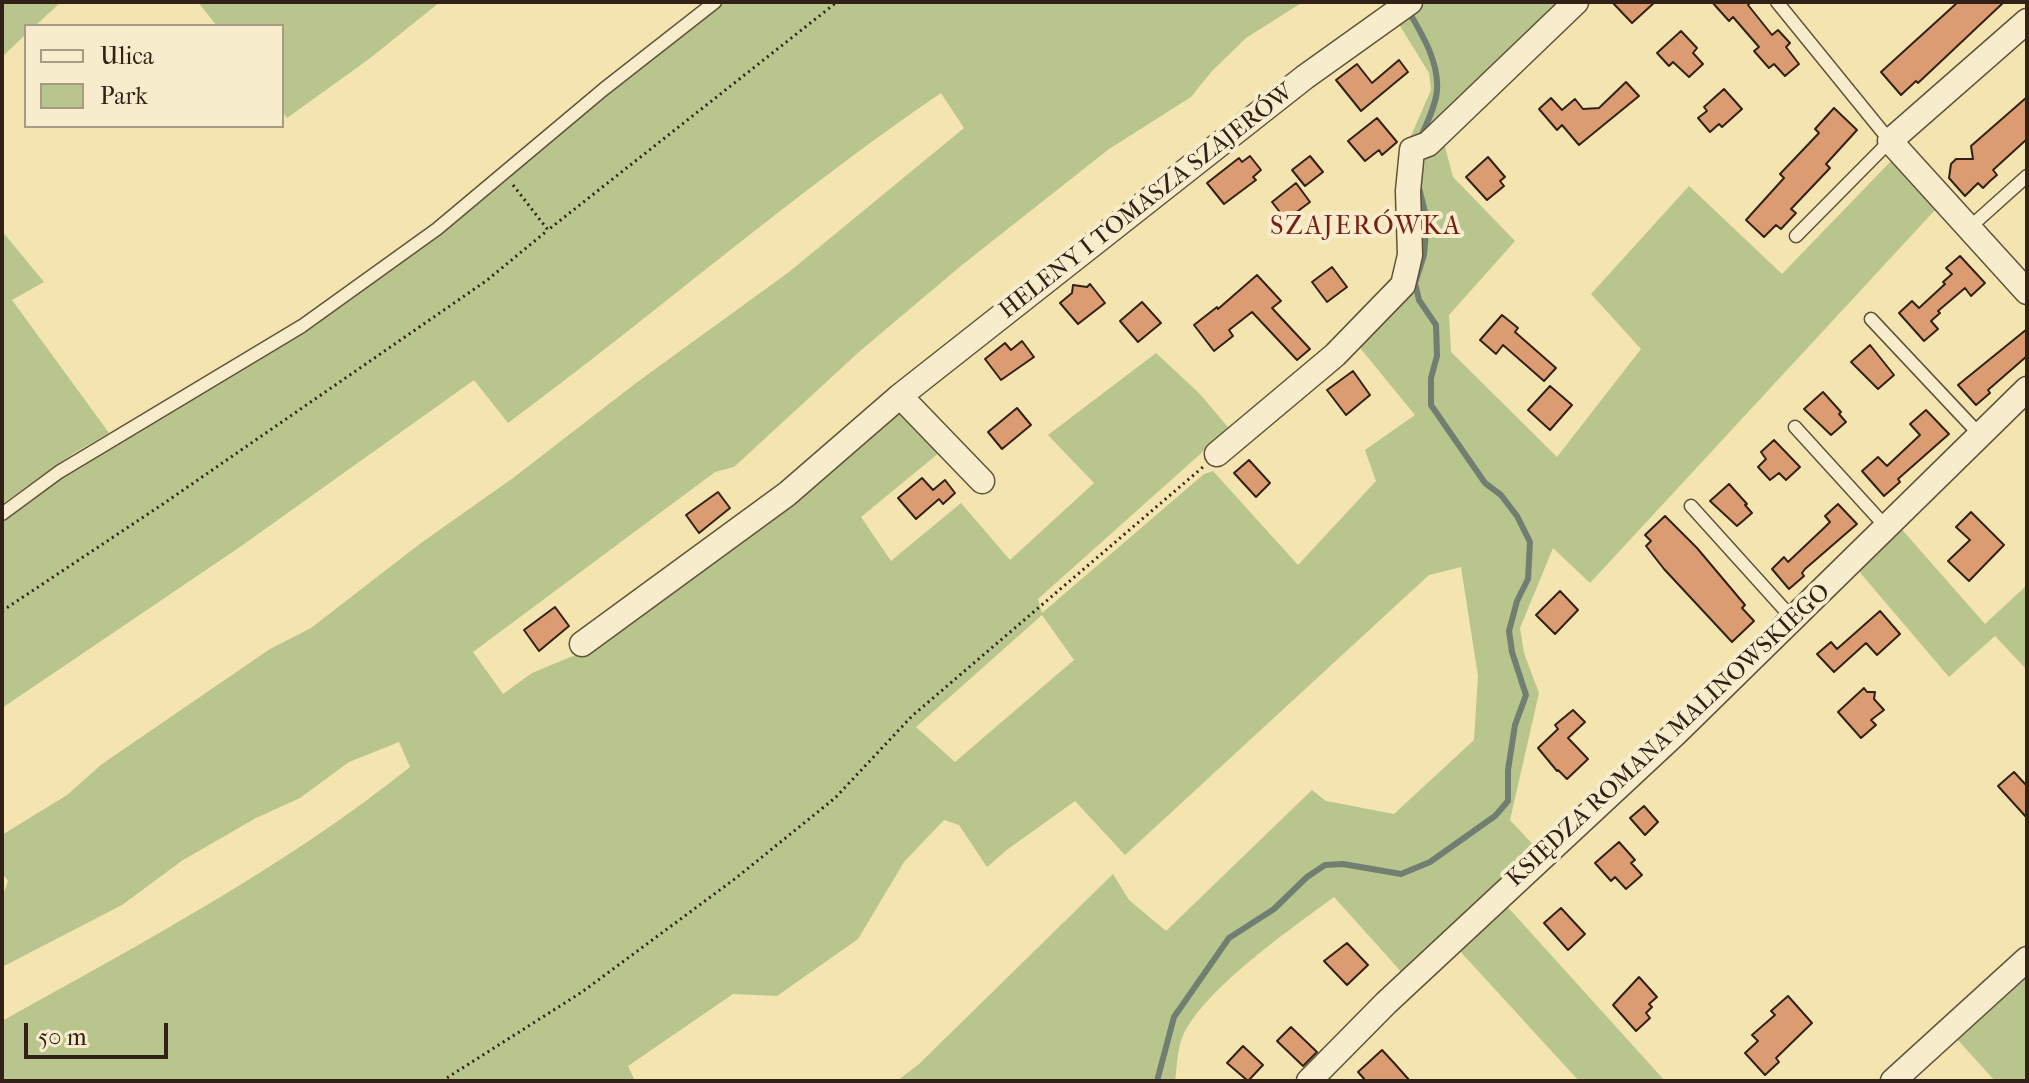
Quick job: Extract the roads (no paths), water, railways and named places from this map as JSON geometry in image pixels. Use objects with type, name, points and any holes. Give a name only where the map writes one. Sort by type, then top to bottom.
[{"type":"street","points":[[1217,454],[1335,355],[1403,285],[1410,255],[1408,178],[1412,150],[1428,144],[1576,2]]},
{"type":"street","name":"HELENY I TOMASZA SZAJERÓW","points":[[582,644],[787,494],[900,396],[1305,77],[1404,7]]},
{"type":"street","points":[[2027,21],[1890,141],[2027,292]]},
{"type":"street","name":"KSIĘDZA ROMANA MALINOWSKIEGO","points":[[1309,1081],[1386,1003],[1676,733],[2027,389]]},
{"type":"street","points":[[900,396],[982,481]]},
{"type":"street","points":[[1893,1081],[2027,959]]},
{"type":"lane","points":[[2,514],[59,472],[302,326],[437,229],[564,121],[715,2]]},
{"type":"lane","points":[[1777,2],[1890,141],[1796,236]]},
{"type":"lane","points":[[1969,228],[2027,176]]},
{"type":"lane","points":[[1871,319],[1980,435]]},
{"type":"lane","points":[[1795,427],[1887,528]]},
{"type":"lane","points":[[1691,506],[1794,619]]},
{"type":"waterway","points":[[1409,12],[1429,49],[1437,80],[1435,102],[1420,139]]},
{"type":"waterway","points":[[1157,1081],[1174,1017],[1229,938],[1274,909],[1307,877],[1325,865],[1343,864],[1401,874],[1430,862],[1495,816],[1508,801],[1508,770],[1515,725],[1526,695],[1512,652],[1509,631],[1517,601],[1528,579],[1530,542],[1517,516],[1501,495],[1485,483],[1431,405],[1431,378],[1437,356],[1436,325],[1419,300],[1415,283],[1424,255],[1427,220],[1419,188]]},
{"type":"district","name":"SZAJERÓWKA","points":[[1366,228]]}]
